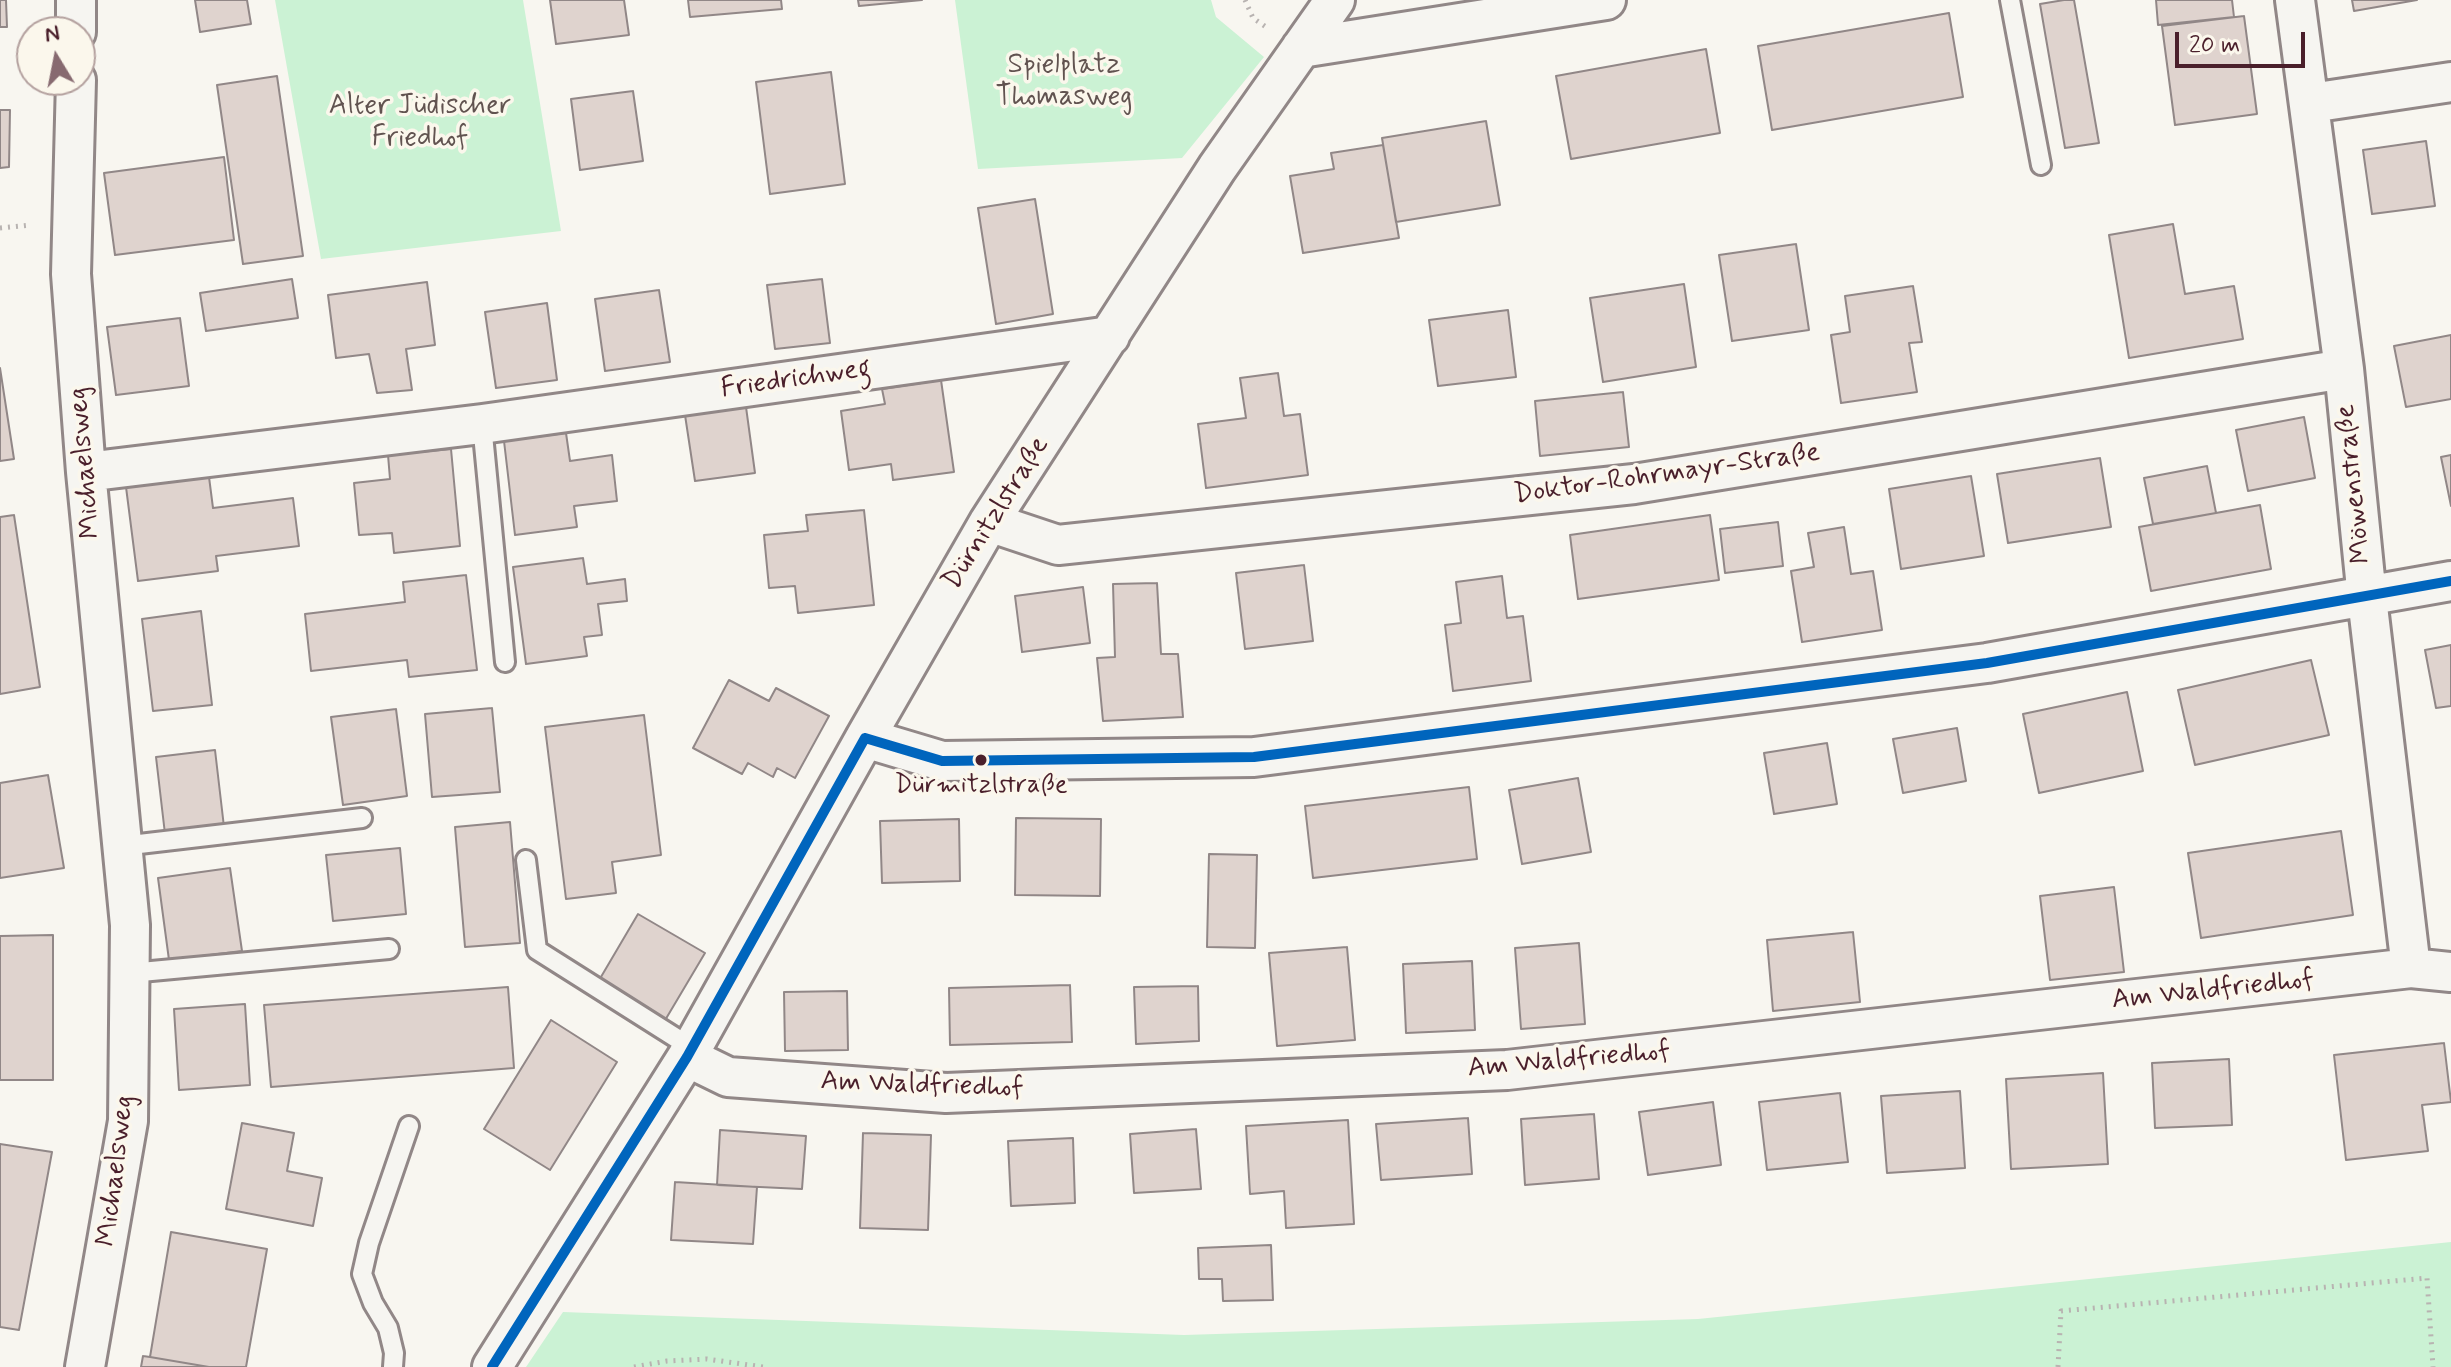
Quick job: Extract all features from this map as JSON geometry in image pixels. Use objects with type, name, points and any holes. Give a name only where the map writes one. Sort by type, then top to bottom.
[{"type":"street","name":"Dürnitzlstraße","points":[[492,1367],[690,1053],[989,522],[1217,168],[1335,0]]},
{"type":"street","points":[[1301,48],[1606,0]]},
{"type":"street","name":"Möwenstraße","points":[[2295,0],[2344,369],[2367,598],[2411,968]]},
{"type":"street","points":[[2311,103],[2451,82]]},
{"type":"street","name":"Michaelsweg","points":[[76,96],[71,274],[86,472],[130,925],[128,1121],[85,1367]]},
{"type":"street","name":"Friedrichweg","points":[[86,472],[482,424],[1110,336]]},
{"type":"street","name":"Doktor-Rohrmayr-Straße","points":[[989,522],[1058,545],[1634,484],[2344,369]]},
{"type":"street","points":[[865,738],[942,761],[1254,757],[1987,663],[2451,581]]},
{"type":"street","name":"Am Waldfriedhof","points":[[690,1053],[728,1077],[946,1093],[1507,1070],[2411,968],[2451,972]]},
{"type":"lane","points":[[2010,0],[2041,165]]},
{"type":"lane","points":[[482,424],[505,662]]},
{"type":"lane","points":[[122,846],[362,818]]},
{"type":"lane","points":[[526,860],[537,950],[690,1053]]},
{"type":"lane","points":[[130,973],[389,949]]},
{"type":"lane","points":[[393,1367],[394,1353],[388,1328],[373,1303],[362,1274],[369,1243],[409,1126]]},
{"type":"path","points":[[2058,1367],[2061,1311],[2427,1278],[2433,1367]]},
{"type":"path","points":[[634,1367],[707,1359],[763,1367]]},
{"type":"green space","name":"Alter Jüdischer Friedhof","points":[[275,0],[523,0],[561,231],[321,259]]},
{"type":"green space","name":"Spielplatz Thomasweg","points":[[955,0],[1211,0],[1216,17],[1264,57],[1182,158],[978,169]]},
{"type":"green space","points":[[2451,1242],[2451,1367],[526,1367],[563,1312],[1184,1335],[1698,1319]]},
{"type":"building","points":[[0,0],[6,0],[7,27],[0,27]]},
{"type":"building","points":[[195,0],[247,0],[251,24],[200,32]]},
{"type":"building","points":[[550,0],[624,0],[629,35],[556,44]]},
{"type":"building","points":[[688,0],[781,0],[782,9],[690,17]]},
{"type":"building","points":[[858,0],[922,0],[859,6]]},
{"type":"building","points":[[2074,0],[2099,143],[2065,148],[2040,4]]},
{"type":"building","points":[[2156,0],[2232,0],[2234,17],[2158,25]]},
{"type":"building","points":[[2352,0],[2417,0],[2354,11]]},
{"type":"building","points":[[1949,13],[1963,97],[1772,130],[1758,46]]},
{"type":"building","points":[[2244,16],[2257,114],[2175,125],[2162,26]]},
{"type":"building","points":[[1706,49],[1720,133],[1571,159],[1556,76]]},
{"type":"building","points":[[831,72],[845,184],[770,194],[756,82]]},
{"type":"building","points":[[277,76],[303,256],[243,264],[217,85]]},
{"type":"building","points":[[633,91],[643,161],[580,170],[571,99]]},
{"type":"building","points":[[0,110],[10,110],[9,167],[0,168]]},
{"type":"building","points":[[1486,121],[1500,205],[1396,222],[1382,138]]},
{"type":"building","points":[[2426,141],[2435,206],[2372,214],[2363,150]]},
{"type":"building","points":[[1383,145],[1399,238],[1303,253],[1290,176],[1334,169],[1331,153]]},
{"type":"building","points":[[224,157],[234,240],[115,255],[104,173]]},
{"type":"building","points":[[1035,199],[1053,314],[996,324],[978,208]]},
{"type":"building","points":[[2173,224],[2185,294],[2234,286],[2243,339],[2129,358],[2109,235]]},
{"type":"building","points":[[1796,244],[1809,330],[1732,341],[1719,255]]},
{"type":"building","points":[[292,279],[298,318],[206,331],[200,293]]},
{"type":"building","points":[[822,279],[830,343],[775,349],[767,285]]},
{"type":"building","points":[[427,282],[435,345],[406,349],[412,390],[377,393],[369,354],[336,358],[328,295]]},
{"type":"building","points":[[1684,284],[1696,367],[1603,382],[1590,298]]},
{"type":"building","points":[[1913,286],[1922,342],[1909,343],[1917,392],[1841,403],[1831,335],[1850,332],[1845,296]]},
{"type":"building","points":[[659,290],[670,362],[605,371],[595,299]]},
{"type":"building","points":[[547,303],[557,380],[496,388],[485,312]]},
{"type":"building","points":[[1508,310],[1516,377],[1438,386],[1429,320]]},
{"type":"building","points":[[180,318],[189,386],[116,395],[107,327]]},
{"type":"building","points":[[2451,335],[2451,399],[2406,407],[2394,346]]},
{"type":"building","points":[[0,368],[14,459],[0,461]]},
{"type":"building","points":[[1278,373],[1284,416],[1300,414],[1308,475],[1206,488],[1198,424],[1246,418],[1240,378]]},
{"type":"building","points":[[941,380],[954,472],[893,480],[891,464],[849,470],[841,411],[885,404],[882,389]]},
{"type":"building","points":[[1623,392],[1629,447],[1540,456],[1535,401]]},
{"type":"building","points":[[746,407],[755,473],[695,481],[685,415]]},
{"type":"building","points":[[2304,417],[2315,478],[2248,491],[2236,430]]},
{"type":"building","points":[[566,433],[570,461],[612,455],[617,501],[574,506],[577,527],[515,535],[504,441]]},
{"type":"building","points":[[451,449],[460,546],[394,553],[392,533],[359,535],[354,483],[390,479],[388,455]]},
{"type":"building","points":[[2451,455],[2451,506],[2441,457]]},
{"type":"building","points":[[2100,458],[2111,527],[2008,543],[1997,474]]},
{"type":"building","points":[[2207,466],[2216,513],[2153,524],[2144,478]]},
{"type":"building","points":[[1971,476],[1984,556],[1901,569],[1889,489]]},
{"type":"building","points":[[209,477],[213,508],[293,498],[299,546],[216,556],[218,571],[138,581],[126,487]]},
{"type":"building","points":[[2260,505],[2271,569],[2151,591],[2139,527]]},
{"type":"building","points":[[864,510],[874,605],[798,613],[795,586],[769,588],[764,535],[808,531],[806,515]]},
{"type":"building","points":[[14,515],[40,687],[0,694],[0,517]]},
{"type":"building","points":[[1710,515],[1719,580],[1578,599],[1570,535]]},
{"type":"building","points":[[1778,522],[1783,566],[1725,573],[1720,529]]},
{"type":"building","points":[[1844,527],[1851,574],[1873,571],[1882,630],[1802,642],[1791,571],[1814,567],[1808,533]]},
{"type":"building","points":[[583,558],[587,584],[625,579],[627,601],[598,604],[602,635],[584,637],[587,656],[526,664],[513,567]]},
{"type":"building","points":[[1304,565],[1313,641],[1245,649],[1236,573]]},
{"type":"building","points":[[466,575],[477,670],[409,677],[407,660],[311,671],[305,614],[405,602],[403,582]]},
{"type":"building","points":[[1502,576],[1507,618],[1523,616],[1531,681],[1453,691],[1445,625],[1461,623],[1456,582]]},
{"type":"building","points":[[1157,583],[1161,654],[1178,654],[1183,717],[1103,721],[1097,658],[1115,657],[1113,584]]},
{"type":"building","points":[[1083,587],[1090,643],[1022,652],[1015,596]]},
{"type":"building","points":[[201,611],[212,705],[153,711],[142,619]]},
{"type":"building","points":[[2451,645],[2451,706],[2436,708],[2425,650]]},
{"type":"building","points":[[2311,660],[2329,735],[2195,765],[2178,690]]},
{"type":"building","points":[[729,680],[769,701],[776,688],[829,716],[795,778],[777,768],[773,777],[748,763],[742,774],[693,748]]},
{"type":"building","points":[[2127,692],[2143,771],[2039,793],[2023,714]]},
{"type":"building","points":[[492,708],[500,792],[432,797],[425,714]]},
{"type":"building","points":[[396,709],[407,796],[343,805],[331,717]]},
{"type":"building","points":[[644,715],[661,855],[612,862],[616,893],[566,899],[545,727]]},
{"type":"building","points":[[1957,728],[1966,781],[1903,793],[1893,739]]},
{"type":"building","points":[[1827,743],[1837,804],[1774,814],[1764,753]]},
{"type":"building","points":[[215,750],[224,827],[165,834],[156,757]]},
{"type":"building","points":[[48,775],[64,868],[0,878],[0,783]]},
{"type":"building","points":[[1578,778],[1591,852],[1522,864],[1509,790]]},
{"type":"building","points":[[1469,787],[1477,859],[1313,878],[1305,806]]},
{"type":"building","points":[[1016,818],[1101,819],[1100,896],[1015,895]]},
{"type":"building","points":[[959,819],[960,881],[882,883],[880,821]]},
{"type":"building","points":[[510,822],[520,943],[465,947],[455,827]]},
{"type":"building","points":[[2341,831],[2353,915],[2201,938],[2188,853]]},
{"type":"building","points":[[400,848],[406,914],[333,921],[326,855]]},
{"type":"building","points":[[1209,854],[1257,855],[1255,948],[1207,947]]},
{"type":"building","points":[[230,868],[242,951],[169,960],[158,878]]},
{"type":"building","points":[[2114,887],[2124,972],[2050,980],[2040,896]]},
{"type":"building","points":[[638,914],[705,953],[664,1022],[598,982]]},
{"type":"building","points":[[1853,932],[1860,1002],[1773,1011],[1767,940]]},
{"type":"building","points":[[53,935],[53,1080],[0,1080],[0,936]]},
{"type":"building","points":[[1579,943],[1585,1024],[1521,1029],[1515,948]]},
{"type":"building","points":[[1347,947],[1355,1040],[1277,1046],[1269,953]]},
{"type":"building","points":[[1472,961],[1475,1030],[1406,1033],[1403,964]]},
{"type":"building","points":[[1070,985],[1072,1042],[950,1045],[949,988]]},
{"type":"building","points":[[1198,986],[1199,1041],[1136,1044],[1134,987]]},
{"type":"building","points":[[508,987],[514,1068],[271,1087],[264,1005]]},
{"type":"building","points":[[847,991],[848,1050],[785,1051],[784,992]]},
{"type":"building","points":[[245,1004],[250,1085],[179,1090],[174,1009]]},
{"type":"building","points":[[551,1020],[617,1062],[550,1170],[484,1129]]},
{"type":"building","points":[[2444,1043],[2451,1102],[2422,1105],[2428,1151],[2346,1160],[2334,1055]]},
{"type":"building","points":[[2229,1059],[2232,1125],[2155,1128],[2152,1063]]},
{"type":"building","points":[[2103,1073],[2108,1164],[2011,1169],[2006,1079]]},
{"type":"building","points":[[1960,1091],[1965,1168],[1887,1173],[1881,1096]]},
{"type":"building","points":[[1840,1093],[1848,1162],[1767,1170],[1759,1102]]},
{"type":"building","points":[[1713,1102],[1721,1165],[1648,1175],[1639,1112]]},
{"type":"building","points":[[1594,1114],[1599,1179],[1525,1185],[1521,1119]]},
{"type":"building","points":[[1468,1118],[1472,1174],[1381,1180],[1376,1124]]},
{"type":"building","points":[[1348,1120],[1354,1224],[1286,1228],[1284,1191],[1250,1194],[1246,1126]]},
{"type":"building","points":[[242,1123],[294,1133],[287,1171],[322,1178],[313,1226],[226,1209]]},
{"type":"building","points":[[1196,1129],[1201,1189],[1134,1193],[1130,1134]]},
{"type":"building","points":[[720,1130],[806,1136],[802,1189],[717,1185]]},
{"type":"building","points":[[863,1133],[931,1135],[928,1230],[860,1228]]},
{"type":"building","points":[[1073,1138],[1075,1203],[1011,1206],[1008,1141]]},
{"type":"building","points":[[0,1144],[52,1152],[19,1330],[0,1327]]},
{"type":"building","points":[[675,1182],[757,1187],[753,1244],[671,1240]]},
{"type":"building","points":[[171,1232],[267,1249],[246,1367],[209,1367],[150,1357]]},
{"type":"building","points":[[1271,1245],[1273,1300],[1223,1301],[1222,1279],[1199,1279],[1198,1248]]},
{"type":"building","points":[[143,1356],[150,1357],[209,1367],[141,1367]]},
{"type":"transit line","points":[[865,738],[942,761],[1254,757],[1987,663],[2451,581]]},
{"type":"transit line","points":[[492,1367],[687,1057],[865,738]]},
{"type":"place","name":"Dürmitzlstraße","points":[[981,760]]}]
